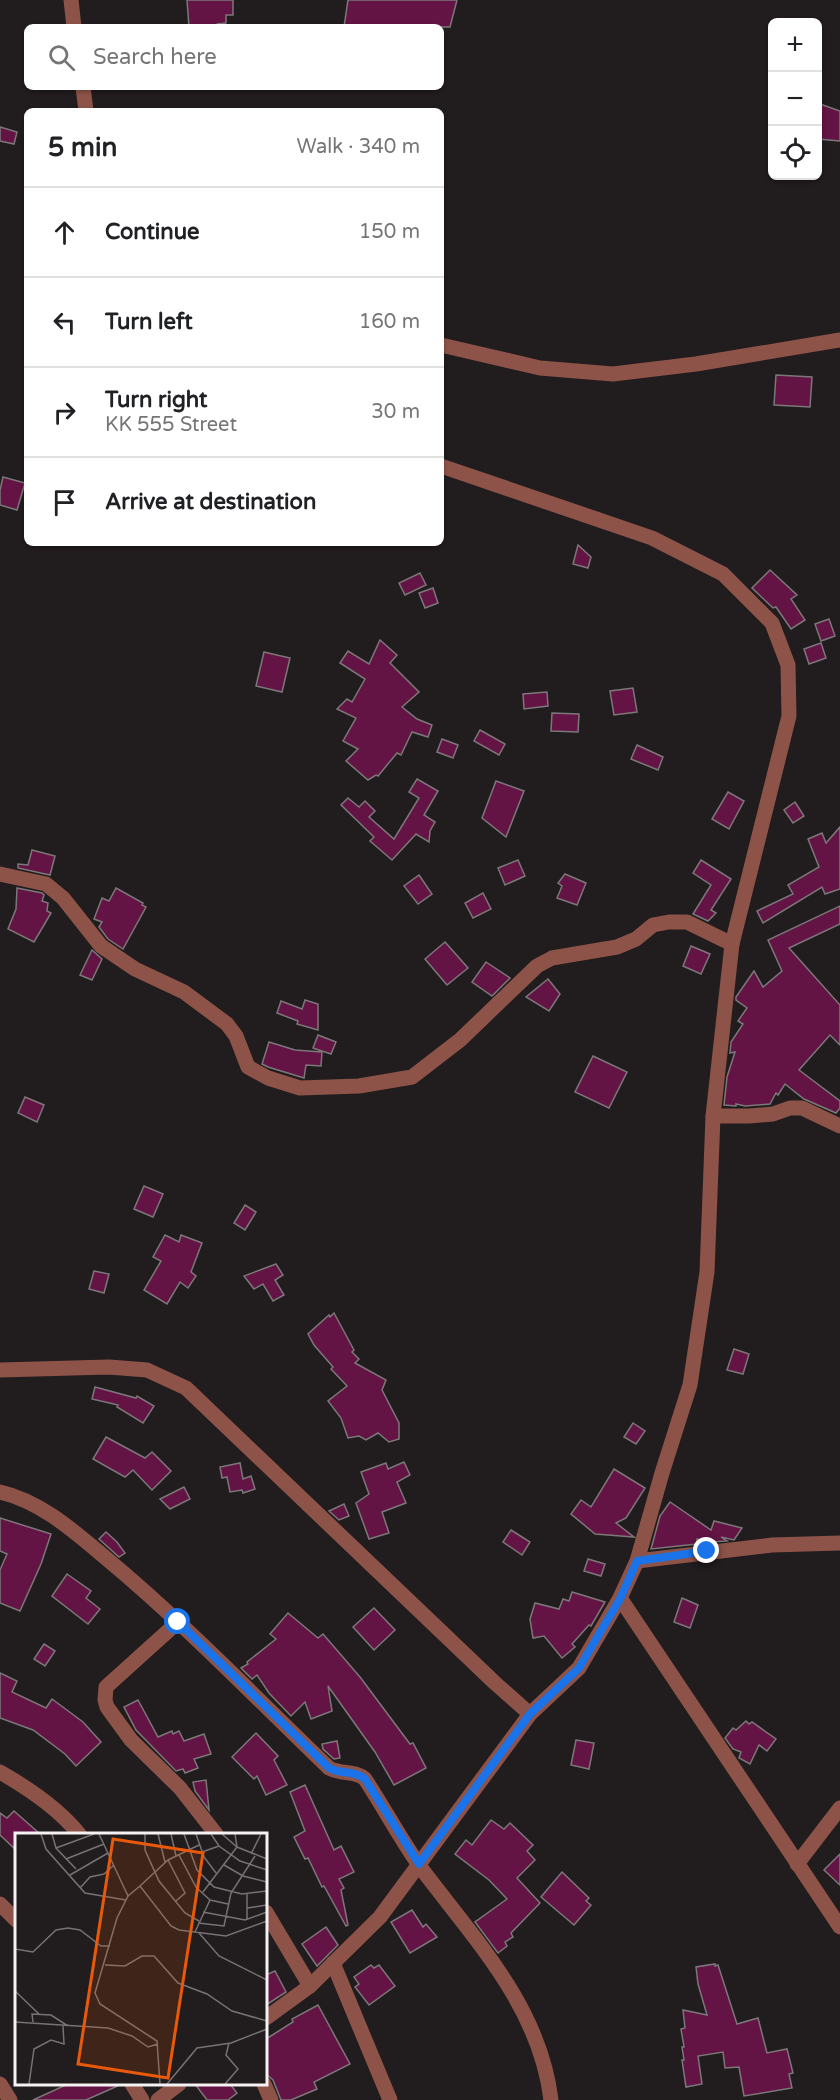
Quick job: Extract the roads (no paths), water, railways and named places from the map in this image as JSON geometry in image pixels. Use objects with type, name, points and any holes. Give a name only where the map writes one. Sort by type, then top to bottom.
[{"type":"street","points":[[71,0],[74,24]]},
{"type":"street","points":[[83,90],[86,108]]},
{"type":"street","points":[[444,346],[540,368],[613,374],[696,364],[840,340]]},
{"type":"street","points":[[267,2017],[309,1986],[380,1917],[530,1714],[579,1668],[620,1599],[637,1561],[690,1385],[707,1272],[713,1116],[732,944],[789,716],[788,666],[772,623],[723,574],[652,538],[444,467]]},
{"type":"street","points":[[0,874],[46,884],[63,898],[100,946],[135,969],[184,992],[227,1024],[236,1036],[248,1067],[268,1078],[300,1088],[359,1086],[412,1077],[460,1040],[537,966],[552,958],[617,947],[636,939],[653,925],[669,922],[687,922],[732,944]]},
{"type":"street","points":[[713,1116],[773,1114],[790,1108],[802,1108],[840,1126]]},
{"type":"street","points":[[0,1370],[109,1367],[147,1370],[186,1388],[530,1714]]},
{"type":"street","points":[[0,1492],[42,1510],[76,1533],[152,1596],[329,1768],[337,1773],[359,1773],[365,1779],[419,1864],[515,1994],[539,2044],[548,2076],[551,2100]]},
{"type":"street","points":[[637,1561],[772,1545],[840,1543]]},
{"type":"street","points":[[620,1599],[840,1927]]},
{"type":"street","points":[[178,1622],[106,1687],[105,1700],[107,1707],[131,1740],[180,1788],[215,1833]]},
{"type":"street","points":[[0,1772],[18,1782],[70,1823],[78,1833]]},
{"type":"street","points":[[797,1864],[840,1808]]},
{"type":"street","points":[[0,1904],[15,1919]]},
{"type":"street","points":[[267,1914],[309,1986]]},
{"type":"street","points":[[333,1963],[390,2100]]},
{"type":"street","points":[[0,2084],[10,2100]]},
{"type":"street","points":[[133,2085],[142,2100]]},
{"type":"street","points":[[158,2100],[178,2085]]},
{"type":"street","points":[[264,2085],[271,2100]]}]
